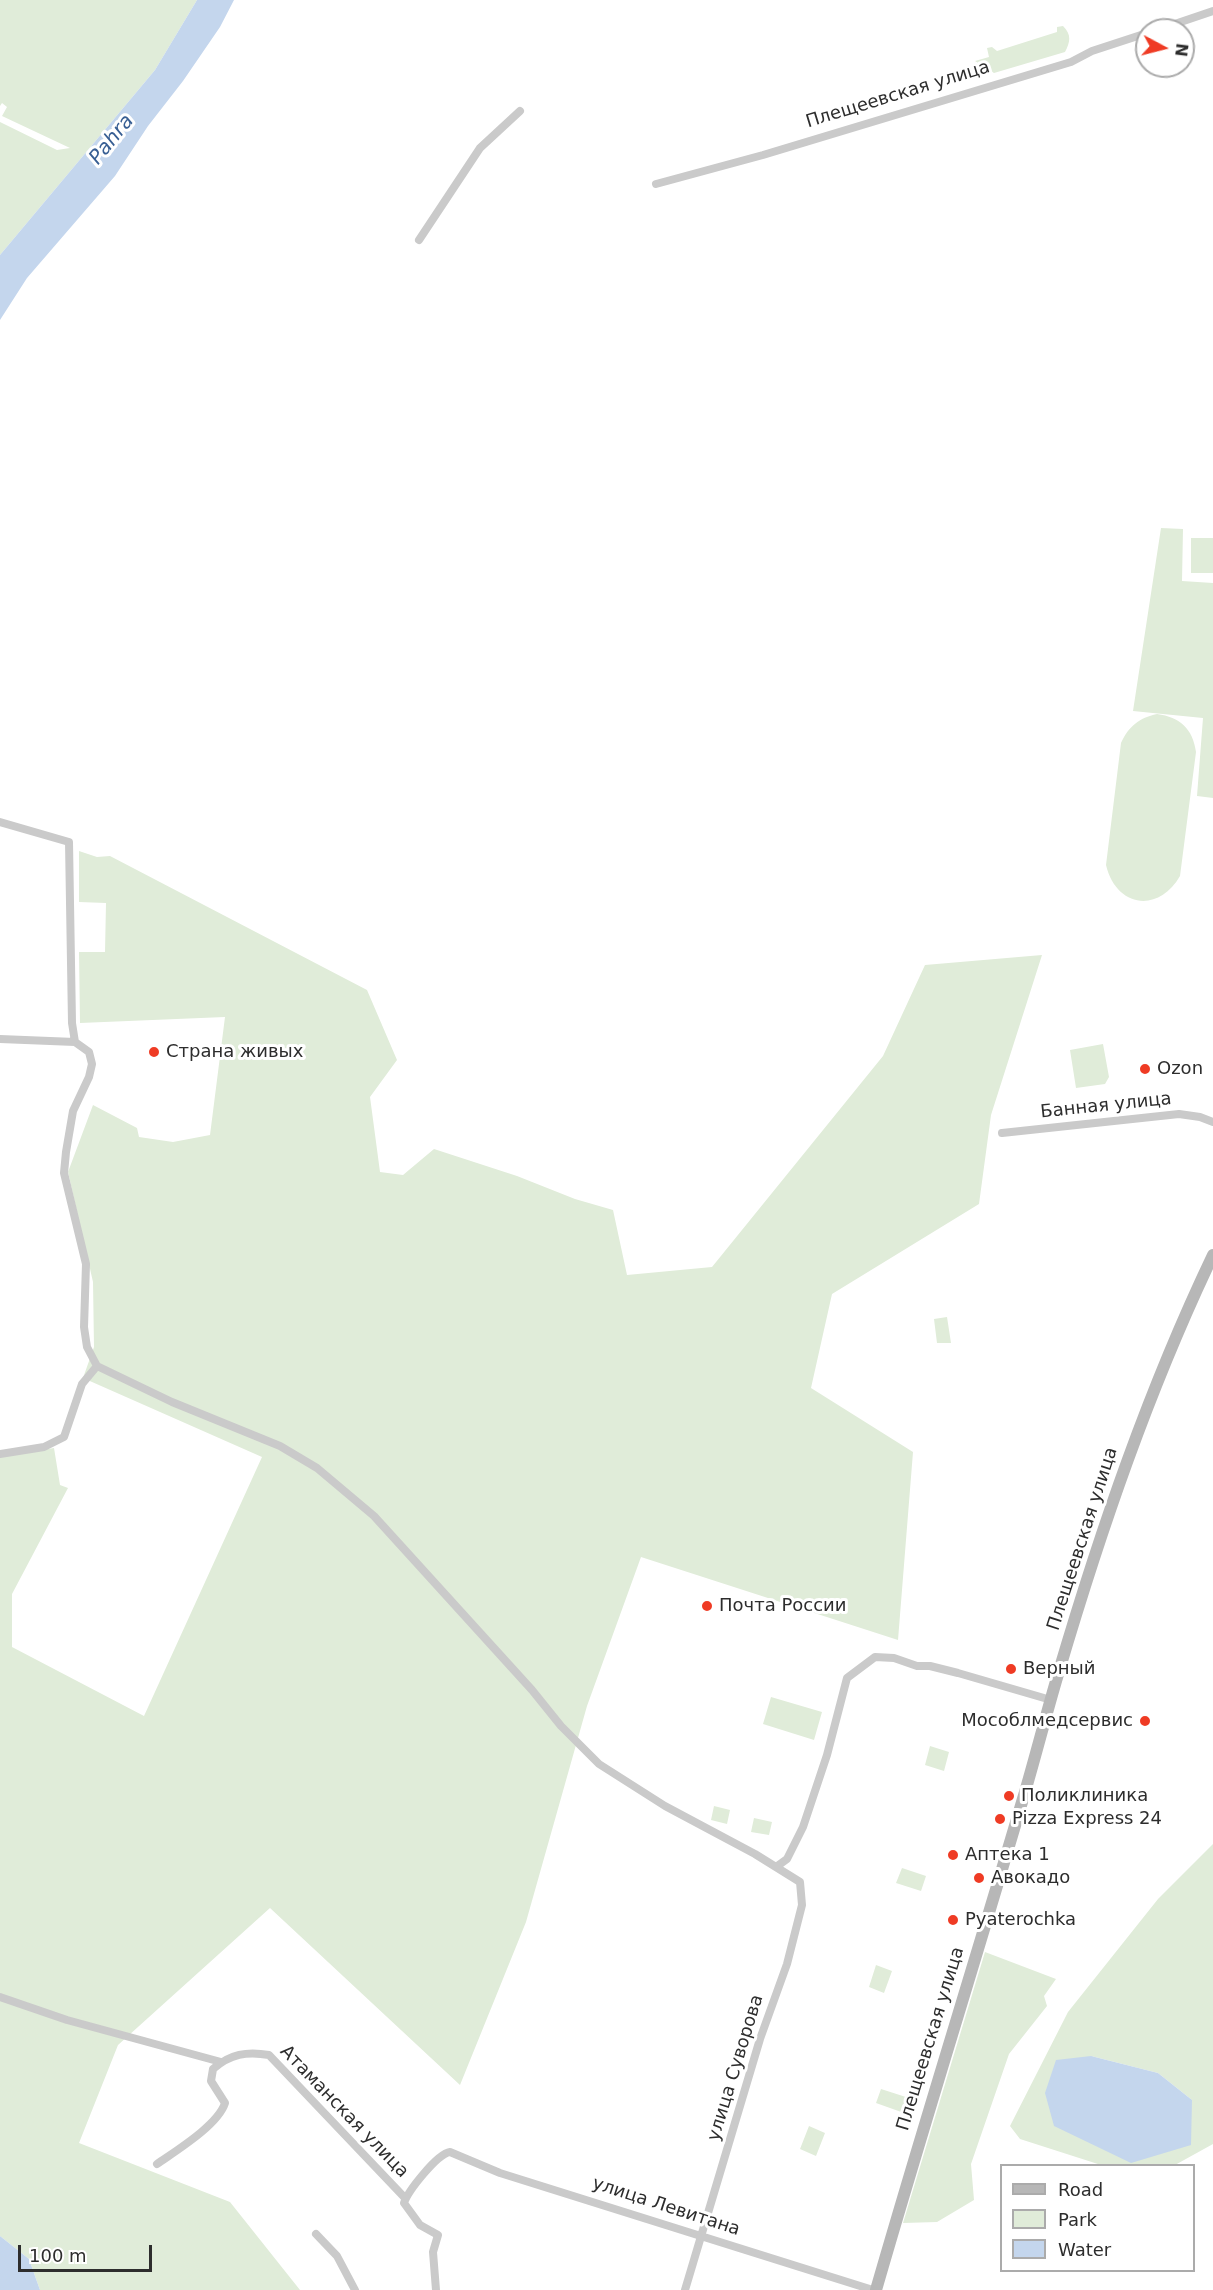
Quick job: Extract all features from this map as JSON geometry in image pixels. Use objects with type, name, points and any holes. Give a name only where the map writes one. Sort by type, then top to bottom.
[{"type":"street","points":[[1192,18],[1213,11]]},
{"type":"street","name":"Плещеевская улица","points":[[656,183],[774,152],[1071,62],[1092,51],[1135,37]]},
{"type":"street","points":[[419,240],[480,148],[520,111]]},
{"type":"street","points":[[0,822],[69,842],[72,1023],[75,1042]]},
{"type":"street","points":[[0,1039],[75,1042],[88,1052],[92,1064],[89,1077],[74,1111],[64,1173],[86,1264],[84,1328],[87,1347],[97,1366],[172,1402],[280,1446],[317,1468],[374,1516],[592,1758],[606,1770],[665,1806],[776,1867],[787,1859],[802,1827],[826,1755],[847,1678],[875,1657],[894,1658],[917,1666],[930,1666],[1051,1700]]},
{"type":"street","name":"Банная улица","points":[[1002,1133],[1179,1114],[1200,1117],[1213,1122]]},
{"type":"street","name":"Плещеевская улица","points":[[875,2290],[1105,1526],[1138,1429],[1213,1255]]},
{"type":"street","points":[[0,1454],[44,1447],[64,1437],[82,1384],[97,1366]]},
{"type":"street","name":"улица Суворова","points":[[685,2290],[760,2039],[787,1964],[802,1905],[800,1882],[776,1867]]},
{"type":"street","points":[[0,1997],[67,2020],[221,2062]]},
{"type":"street","name":"Атаманская улица","points":[[221,2062],[230,2056],[241,2054],[269,2055],[405,2198],[404,2204],[411,2216],[420,2225],[438,2235],[433,2252],[436,2290]]},
{"type":"street","points":[[157,2164],[222,2113],[225,2103],[212,2081],[213,2069],[221,2062]]},
{"type":"street","name":"улица Левитана","points":[[405,2198],[411,2193],[425,2171],[445,2153],[450,2152],[500,2173],[875,2290]]},
{"type":"street","points":[[316,2234],[337,2256],[355,2290]]},
{"type":"green space","points":[[0,0],[197,0],[155,70],[0,255],[0,122],[57,150],[70,148],[2,116],[7,107],[2,103],[0,106]]},
{"type":"green space","points":[[1063,26],[1068,32],[1069,39],[1065,52],[994,73],[975,61],[989,57],[987,48],[992,47],[997,51],[1057,32],[1057,27]]},
{"type":"green space","points":[[1161,528],[1183,529],[1182,581],[1213,583],[1213,798],[1197,796],[1203,718],[1133,711]]},
{"type":"green space","points":[[1191,538],[1213,538],[1213,573],[1191,573]]},
{"type":"green space","points":[[1157,714],[1179,721],[1192,737],[1196,752],[1180,876],[1161,896],[1150,900],[1138,900],[1128,897],[1119,890],[1111,879],[1106,865],[1121,743],[1135,724]]},
{"type":"green space","points":[[79,851],[97,857],[110,856],[367,990],[397,1060],[370,1097],[380,1172],[403,1175],[434,1149],[517,1176],[575,1199],[613,1210],[627,1275],[712,1267],[883,1056],[925,965],[1042,955],[991,1115],[979,1204],[832,1294],[811,1388],[913,1452],[898,1640],[641,1557],[587,1706],[526,1922],[460,2085],[270,1908],[118,2045],[79,2143],[230,2202],[300,2290],[40,2290],[29,2259],[0,2236],[0,1457],[54,1448],[60,1485],[68,1488],[12,1594],[12,1647],[144,1716],[262,1457],[83,1378],[94,1347],[93,1282],[68,1172],[93,1105],[137,1128],[139,1137],[173,1142],[210,1135],[225,1017],[80,1023],[79,952],[105,952],[106,903],[79,902]]},
{"type":"green space","points":[[1103,1044],[1109,1077],[1105,1084],[1076,1088],[1070,1050]]},
{"type":"green space","points":[[947,1317],[951,1343],[937,1343],[934,1319]]},
{"type":"green space","points":[[771,1697],[822,1712],[814,1740],[763,1724]]},
{"type":"green space","points":[[930,1746],[949,1752],[944,1771],[925,1765]]},
{"type":"green space","points":[[714,1806],[730,1810],[727,1824],[711,1820]]},
{"type":"green space","points":[[754,1818],[772,1822],[769,1835],[751,1832]]},
{"type":"green space","points":[[1213,1844],[1213,2144],[1177,2164],[1098,2164],[1020,2139],[1010,2126],[1068,2012],[1158,1899]],"holes":[[[1091,2056],[1158,2073],[1192,2100]]]},
{"type":"green space","points":[[902,1868],[926,1876],[921,1891],[896,1883]]},
{"type":"green space","points":[[985,1952],[1056,1979],[1044,1996],[1047,2006],[1009,2054],[971,2164],[974,2200],[937,2222],[903,2223]]},
{"type":"green space","points":[[876,1965],[892,1971],[884,1993],[869,1987]]},
{"type":"green space","points":[[881,2089],[909,2098],[904,2113],[876,2103]]},
{"type":"green space","points":[[809,2126],[825,2133],[816,2156],[800,2149]]},
{"type":"water","name":"Pahra","points":[[197,0],[234,0],[220,27],[183,81],[148,126],[115,176],[27,278],[0,320],[0,255],[155,70]]},
{"type":"water","points":[[1091,2056],[1158,2073],[1192,2100],[1191,2145],[1131,2163],[1054,2126],[1045,2093],[1056,2060]]},
{"type":"water","points":[[0,2236],[29,2259],[40,2290],[0,2290]]},
{"type":"place","name":"Страна живых","points":[[154,1052]]},
{"type":"place","name":"Ozon","points":[[1145,1069]]},
{"type":"place","name":"Почта России","points":[[707,1606]]},
{"type":"place","name":"Верный","points":[[1011,1669]]},
{"type":"place","name":"Мособлмедсервис","points":[[1145,1721]]},
{"type":"place","name":"Поликлиника","points":[[1009,1796]]},
{"type":"place","name":"Pizza Express 24","points":[[1000,1819]]},
{"type":"place","name":"Аптека 1","points":[[953,1855]]},
{"type":"place","name":"Авокадо","points":[[979,1878]]},
{"type":"place","name":"Pyaterochka","points":[[953,1920]]}]
